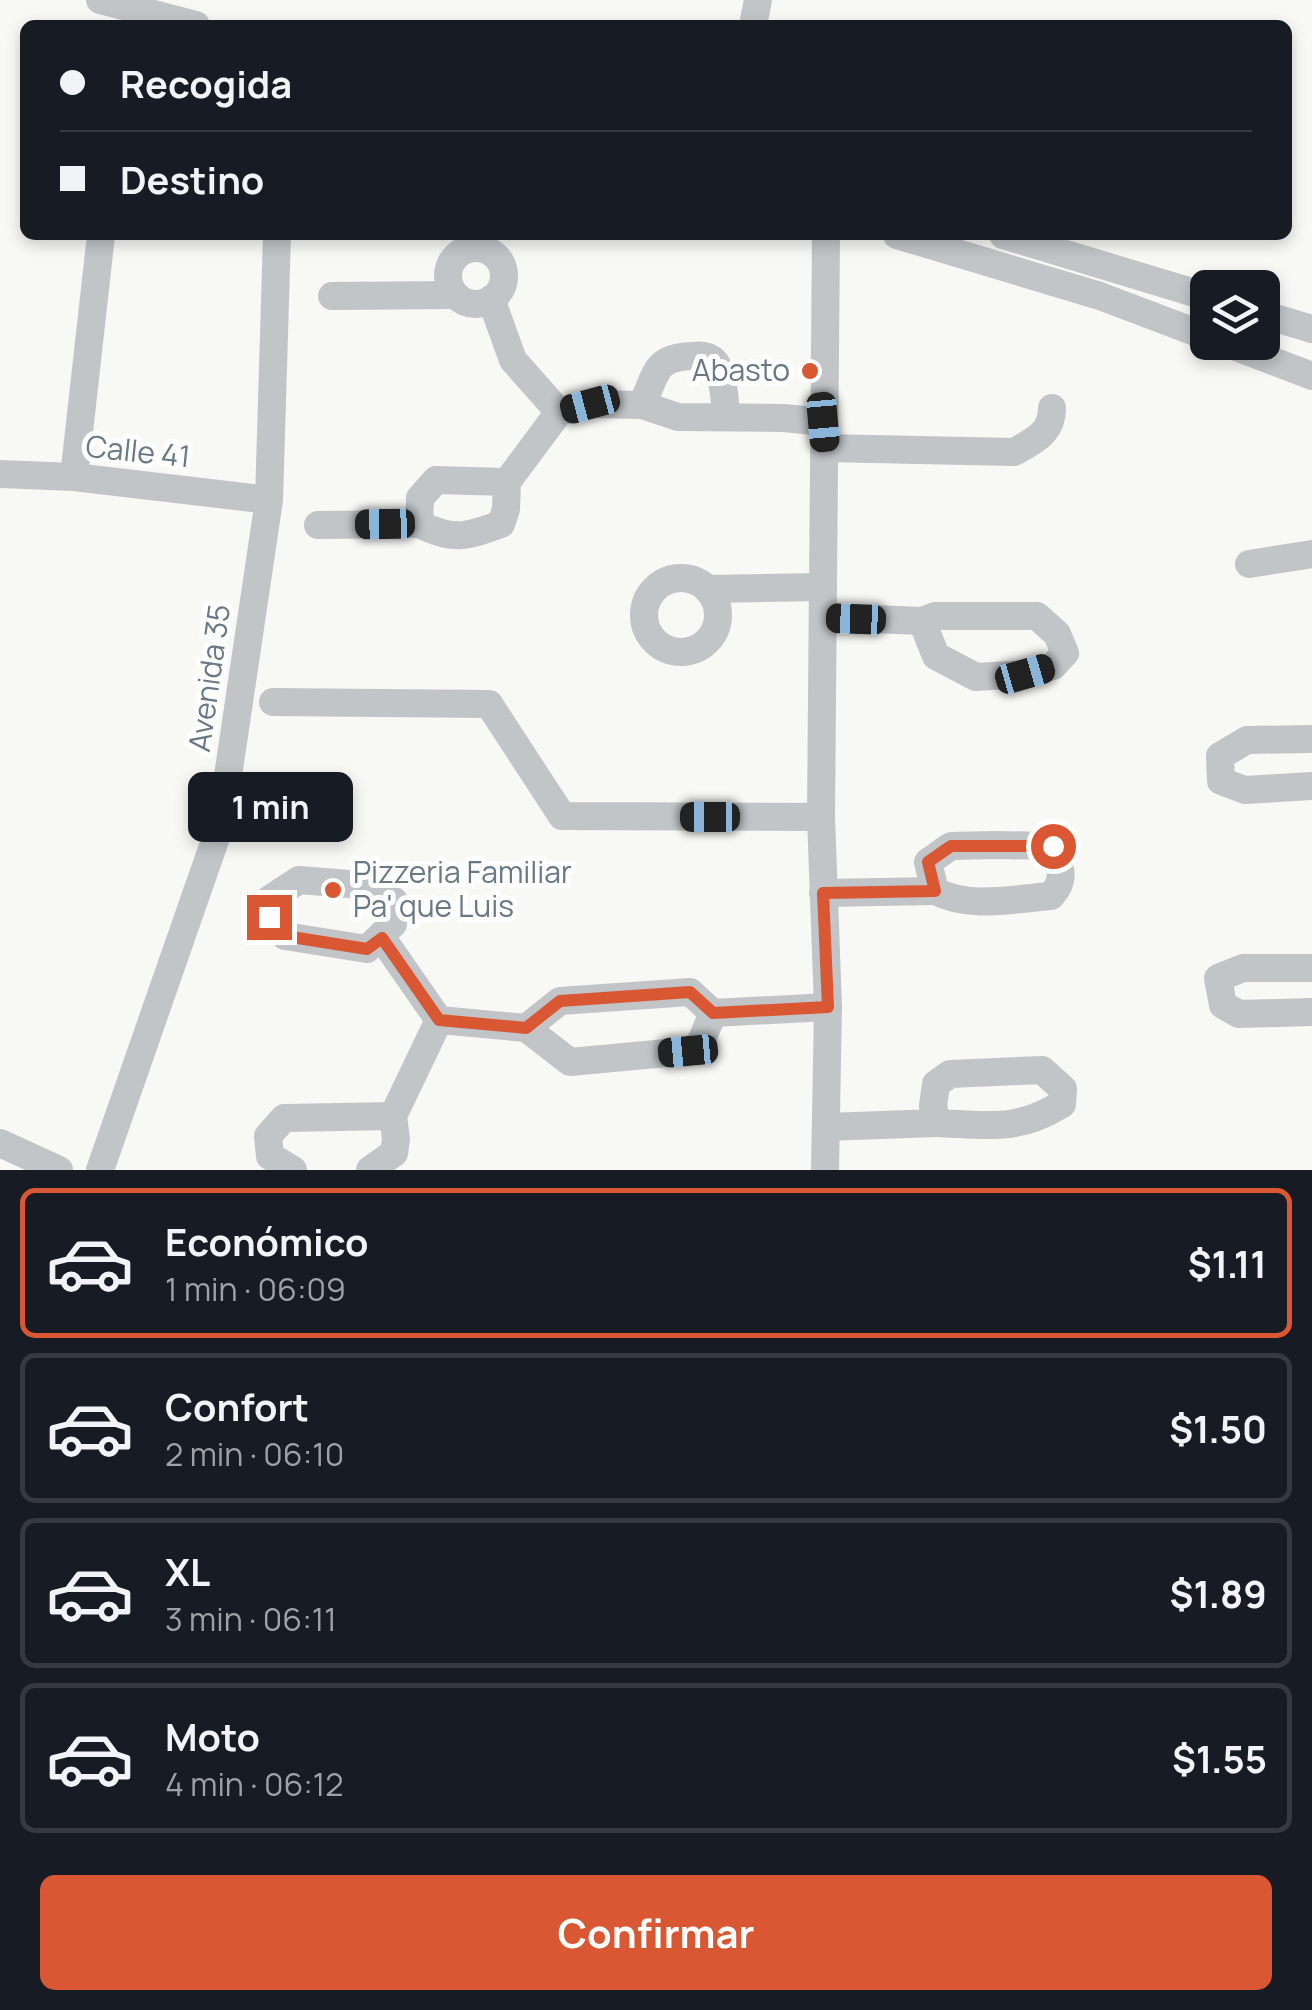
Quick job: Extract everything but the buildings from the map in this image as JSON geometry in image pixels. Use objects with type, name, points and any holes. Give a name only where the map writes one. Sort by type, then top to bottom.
[{"type":"street","points":[[100,0],[177,20]]},
{"type":"street","points":[[74,477],[100,240]]},
{"type":"street","name":"Avenida 35","points":[[100,1170],[221,823],[269,500],[276,240]]},
{"type":"street","points":[[825,1170],[828,1007],[820,818],[826,240]]},
{"type":"street","points":[[913,240],[1100,296],[1190,330]]},
{"type":"street","points":[[1019,240],[1190,292]]},
{"type":"street","points":[[332,296],[456,295],[472,303],[492,299],[504,276],[498,259],[484,249],[466,250],[452,261],[448,278],[456,295]]},
{"type":"street","points":[[492,299],[513,360],[559,412]]},
{"type":"street","points":[[1280,319],[1312,329]]},
{"type":"street","points":[[642,405],[663,361],[706,355],[718,368],[727,416]]},
{"type":"street","points":[[1270,360],[1312,376]]},
{"type":"street","points":[[318,526],[419,524],[442,535],[467,536],[501,524],[507,482],[559,412],[590,404],[642,405],[678,417],[727,416],[824,435],[1014,452],[1040,438],[1052,422],[1052,408]]},
{"type":"street","name":"Calle 41","points":[[0,474],[74,477],[269,500]]},
{"type":"street","points":[[419,524],[420,498],[436,480],[507,482]]},
{"type":"street","points":[[1248,564],[1312,554]]},
{"type":"street","points":[[707,588],[823,587]]},
{"type":"street","points":[[823,618],[922,620]]},
{"type":"street","points":[[273,702],[489,704],[562,816],[820,818]]},
{"type":"street","points":[[1312,739],[1247,740],[1220,756],[1221,782],[1244,790],[1312,786]]},
{"type":"street","points":[[823,893],[935,891]]},
{"type":"street","points":[[382,938],[439,1020],[526,1028],[570,1062],[688,1051],[700,1044],[713,1013]]},
{"type":"street","points":[[1312,968],[1243,968],[1218,978],[1223,1005],[1239,1014],[1312,1012]]},
{"type":"street","points":[[526,1028],[560,1001],[690,992],[713,1013],[828,1007]]},
{"type":"street","points":[[370,1170],[394,1153],[393,1116],[439,1020]]},
{"type":"street","points":[[293,1170],[270,1156],[268,1136],[284,1118],[393,1116]]},
{"type":"street","points":[[826,1126],[938,1123]]},
{"type":"street","points":[[0,1143],[60,1170]]},
{"type":"place","name":"Abasto","points":[[810,371]]},
{"type":"place","name":"Pizzeria Familiar Pa' que Luis","points":[[333,890]]},
{"type":"route","points":[[269,917],[285,936],[315,944],[367,949],[382,938],[439,1020],[526,1028],[560,1001],[690,992],[713,1013],[828,1007],[823,893],[935,891],[928,862],[951,846],[1053,846]]}]
